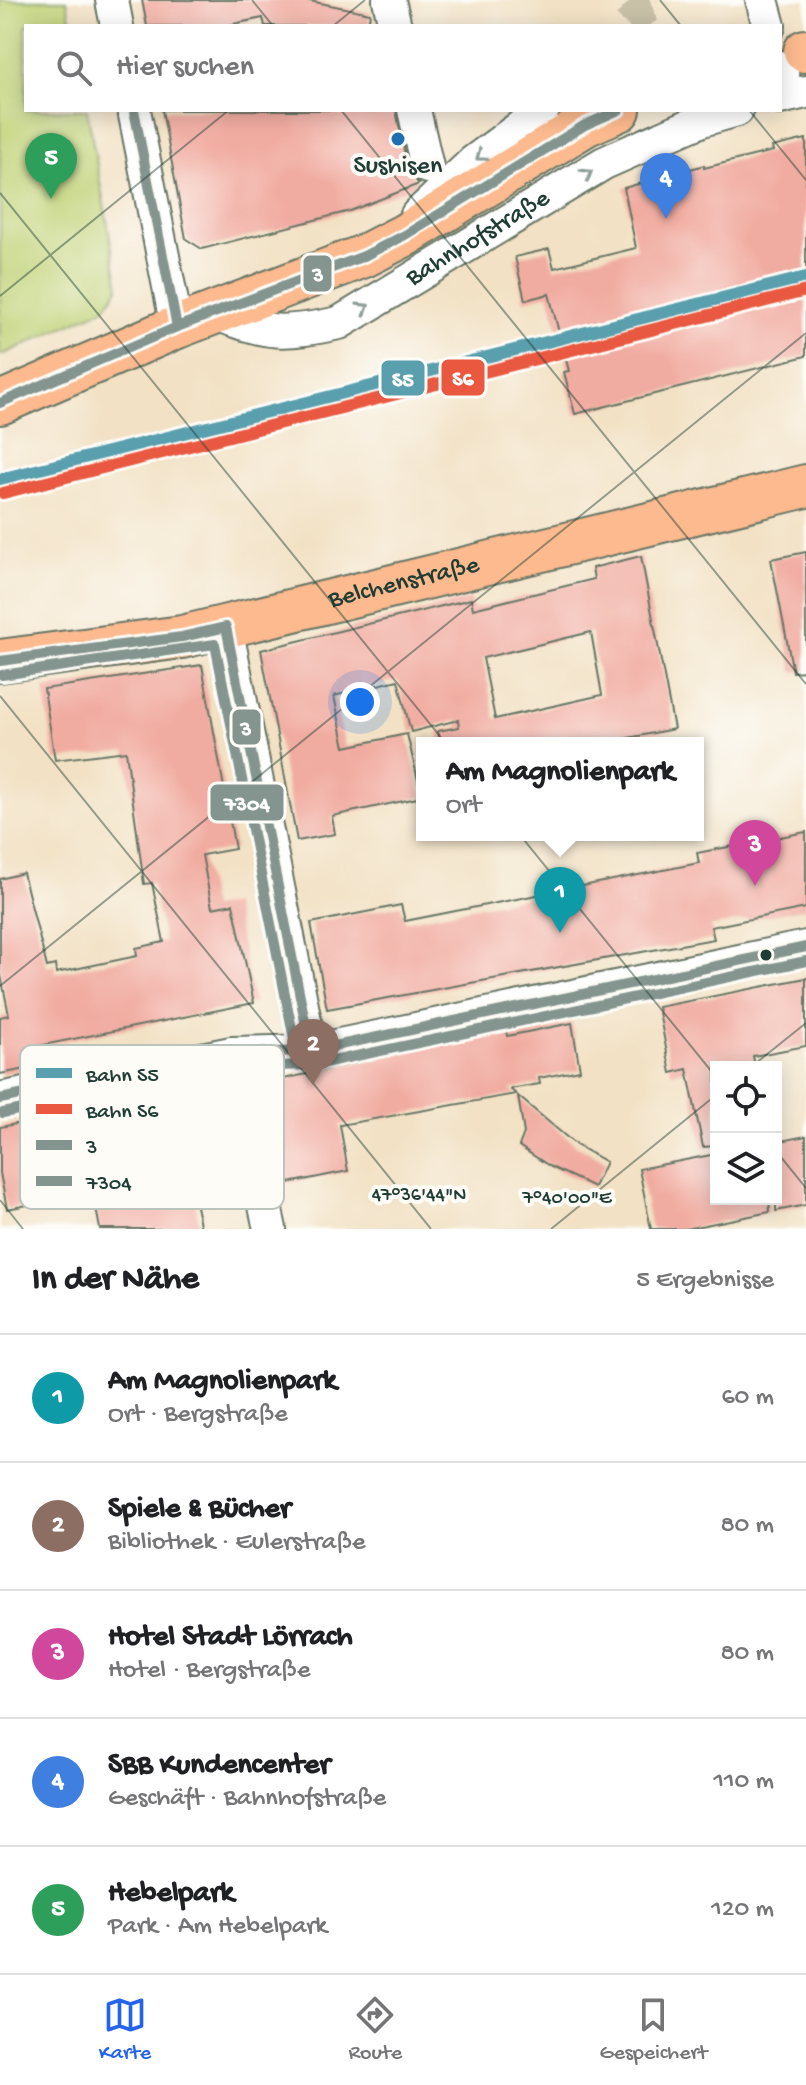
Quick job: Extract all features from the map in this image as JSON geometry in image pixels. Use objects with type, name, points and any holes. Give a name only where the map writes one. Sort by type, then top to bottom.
[{"type":"main road","name":"Bahnhofstraße","points":[[0,403],[177,327],[339,266],[405,235],[585,125],[614,112]]},
{"type":"main road","name":"Belchenstraße","points":[[0,661],[182,637],[806,486]]},
{"type":"street","points":[[112,0],[117,24]]},
{"type":"street","points":[[389,0],[395,24]]},
{"type":"street","points":[[762,0],[768,24]]},
{"type":"street","points":[[414,112],[427,167]]},
{"type":"street","points":[[405,235],[422,207],[473,162],[540,112]]},
{"type":"street","name":"Bahnhofstraße","points":[[217,314],[252,329],[292,333],[339,323],[604,163],[702,120],[730,112]]},
{"type":"street","points":[[136,124],[177,327]]},
{"type":"street","points":[[226,627],[311,1051]]},
{"type":"street","points":[[284,1052],[311,1051],[806,947]]},
{"type":"street","points":[[0,1099],[20,1095]]},
{"type":"street","points":[[266,1209],[270,1229]]},
{"type":"green space","points":[[0,0],[67,0],[71,24],[24,24],[24,112],[87,112],[119,287],[105,308],[0,356]]},
{"type":"building","points":[[142,0],[305,0],[370,13],[368,24],[264,24],[263,18],[233,24],[147,24]]},
{"type":"building","points":[[162,112],[396,112],[408,171],[419,184],[350,211],[202,249],[186,239]]},
{"type":"building","points":[[806,139],[806,356],[575,414],[564,372],[569,371],[549,294],[525,300],[515,257],[549,249],[554,268],[636,248],[624,188],[704,165],[704,168],[773,151],[772,147]]},
{"type":"building","points":[[806,552],[806,671],[793,672],[771,559]]},
{"type":"building","points":[[641,556],[674,729],[633,737],[439,737],[438,731],[459,727],[458,720],[411,732],[398,680],[334,696],[345,747],[407,734],[416,772],[416,798],[332,816],[335,834],[297,841],[261,650],[471,599],[473,609],[594,579],[592,568]],"holes":[[[591,632],[602,695],[495,719],[483,658]]]},
{"type":"building","points":[[202,665],[235,849],[202,855],[212,908],[233,904],[254,1003],[43,1045],[20,1045],[20,1070],[0,1074],[0,1017],[9,1015],[0,971],[0,879],[23,873],[47,967],[55,965],[56,973],[137,956],[136,948],[164,942],[152,883],[144,884],[126,751],[55,760],[44,689]]},
{"type":"building","points":[[806,832],[806,908],[711,927],[714,939],[327,1009],[311,923],[401,905],[405,921],[699,863],[697,853]]},
{"type":"building","points":[[806,978],[806,1046],[753,1056],[754,1061],[710,1061],[710,1146],[703,1147],[687,1069],[671,1073],[658,1007]]},
{"type":"building","points":[[572,1023],[580,1070],[539,1078],[540,1084],[510,1089],[516,1094],[340,1125],[348,1171],[289,1183],[284,1156],[284,1079],[506,1030],[507,1036]]},
{"type":"building","points":[[518,1096],[576,1145],[606,1162],[594,1187],[551,1167],[519,1146],[524,1133]]},
{"type":"building","points":[[20,1123],[20,1206],[7,1209],[0,1173],[0,1127]]},
{"type":"building","points":[[806,1136],[806,1205],[776,1211],[776,1205],[782,1205],[782,1141]]},
{"type":"building","points":[[710,1155],[710,1205],[769,1205],[770,1212],[685,1229],[651,1229],[639,1169]]},
{"type":"building","points":[[96,1209],[197,1209],[201,1229],[100,1229]]},
{"type":"tunnel","points":[[630,24],[644,9],[667,0]]},
{"type":"rail line","name":"S5","points":[[0,479],[806,277]]},
{"type":"rail line","name":"S6","points":[[3,493],[806,291]]},
{"type":"transit line","name":"3","points":[[134,112],[177,327]]},
{"type":"transit line","name":"3","points":[[0,403],[177,327],[364,256],[405,235],[585,125],[614,112]]},
{"type":"transit line","name":"3","points":[[0,661],[182,637],[226,627],[311,1051]]},
{"type":"transit line","name":"7304","points":[[2,675],[215,644],[297,1054]]},
{"type":"transit line","name":"3","points":[[284,1052],[311,1051],[806,947]]},
{"type":"transit line","name":"7304","points":[[284,1066],[314,1065],[806,961]]},
{"type":"transit line","name":"3","points":[[0,1099],[20,1095]]},
{"type":"transit line","name":"7304","points":[[3,1113],[20,1110]]},
{"type":"place","name":"Sushisen","points":[[398,139]]},
{"type":"place","name":"Hebelpark","points":[[51,199]]},
{"type":"place","name":"SBB Kundencenter","points":[[666,219]]},
{"type":"place","name":"Hotel Stadt Lörrach","points":[[755,886]]},
{"type":"place","name":"Am Magnolienpark","points":[[560,933]]},
{"type":"place","name":"Spiele & Bücher","points":[[313,1085]]}]
